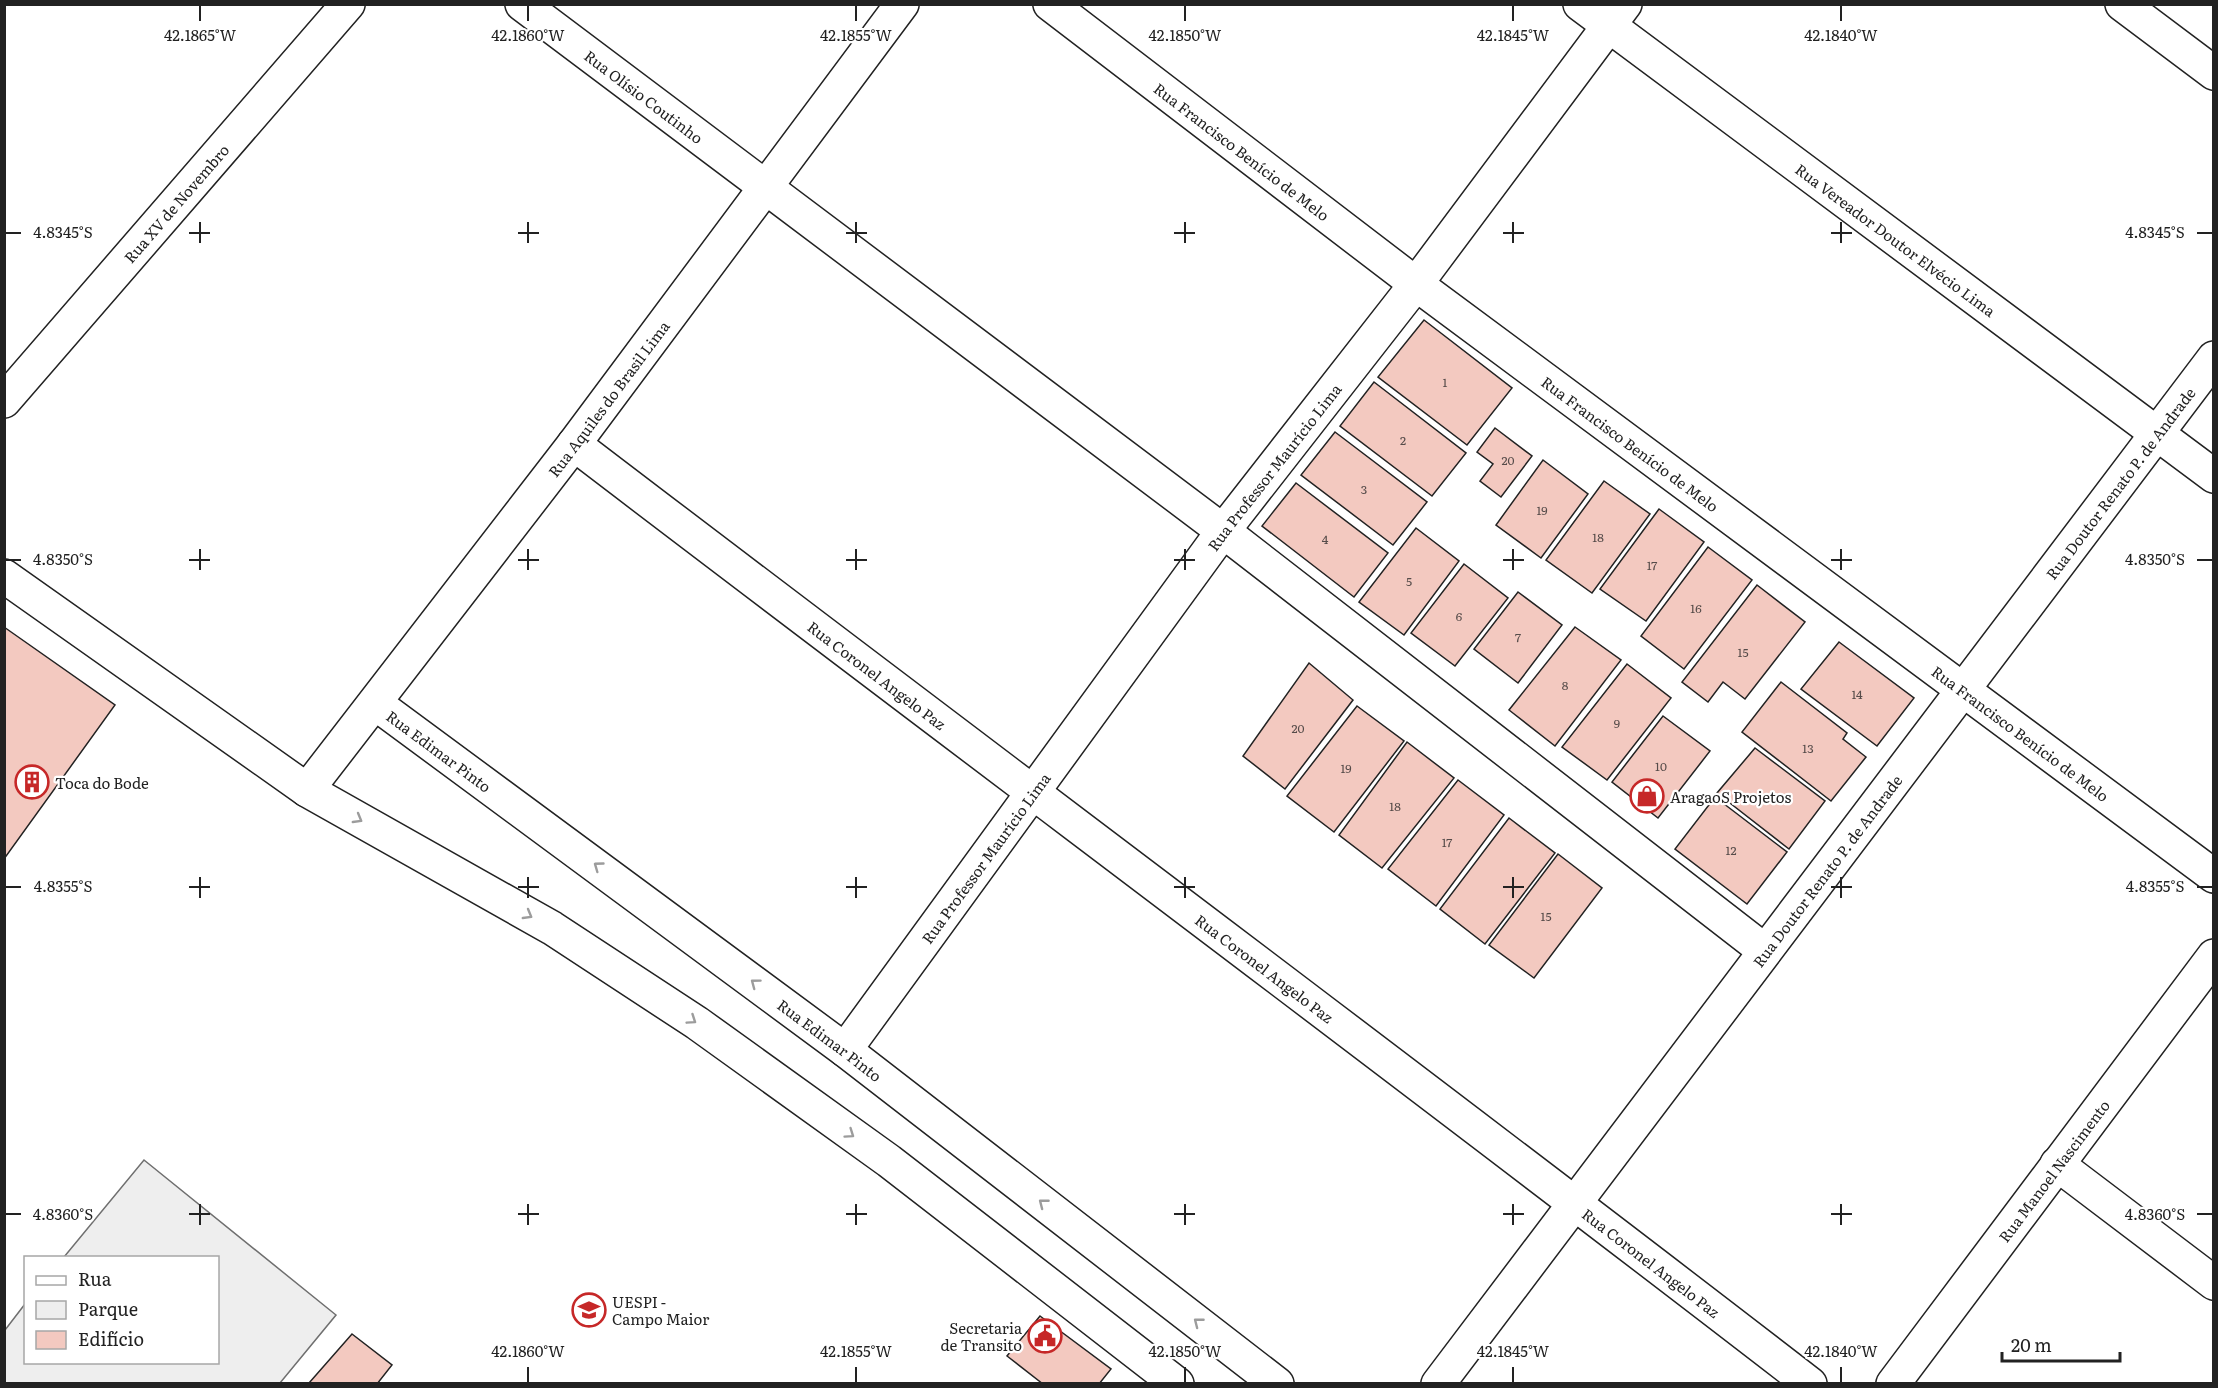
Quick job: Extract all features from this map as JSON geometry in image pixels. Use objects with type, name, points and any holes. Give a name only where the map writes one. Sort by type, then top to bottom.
[{"type":"street","name":"Rua XV de Novembro","points":[[9,382],[348,4]]},
{"type":"street","name":"Rua Olísio Coutinho","points":[[522,4],[1223,531],[1765,951]]},
{"type":"street","name":"Rua Aquiles do Brasil Lima","points":[[308,790],[574,444],[902,4]]},
{"type":"street","name":"Rua Francisco Benício de Melo","points":[[1050,4],[1416,284],[2214,876]]},
{"type":"street","name":"Rua Vereador Doutor Elvécio Lima","points":[[1580,4],[1617,15],[2214,476]]},
{"type":"street","points":[[2122,4],[2214,73]]},
{"type":"street","name":"Rua Professor Maurício Lima","points":[[844,1050],[1223,531],[1416,284],[1617,15]]},
{"type":"street","name":"Rua Doutor Renato P. de Andrade","points":[[1438,1383],[2214,358]]},
{"type":"street","name":"Rua Coronel Angelo Paz","points":[[574,444],[1032,794],[1574,1201],[1810,1383]]},
{"type":"street","points":[[4,576],[308,790],[552,928],[697,1023],[889,1161],[1177,1383]]},
{"type":"street","name":"Rua Edimar Pinto","points":[[375,703],[844,1050],[1277,1383]]},
{"type":"street","name":"Rua Manoel Nascimento","points":[[1893,1383],[2214,956]]},
{"type":"street","points":[[2057,1164],[2214,1283]]},
{"type":"green space","points":[[144,1160],[336,1315],[280,1383],[5,1383],[5,1330],[24,1305],[24,1364],[219,1364],[219,1256],[65,1256]]},
{"type":"building","points":[[1424,320],[1512,388],[1467,445],[1378,377]]},
{"type":"building","points":[[1374,382],[1466,453],[1432,496],[1340,426]]},
{"type":"building","points":[[1495,428],[1532,456],[1501,497],[1480,481],[1493,464],[1477,452]]},
{"type":"building","points":[[1335,432],[1427,502],[1393,545],[1301,475]]},
{"type":"building","points":[[1543,460],[1588,494],[1541,558],[1496,525]]},
{"type":"building","points":[[1604,481],[1650,514],[1592,593],[1546,560]]},
{"type":"building","points":[[1296,483],[1388,553],[1354,597],[1262,526]]},
{"type":"building","points":[[1659,509],[1704,542],[1646,621],[1600,589]]},
{"type":"building","points":[[1416,528],[1459,561],[1404,635],[1359,602]]},
{"type":"building","points":[[1708,547],[1752,580],[1684,669],[1641,636]]},
{"type":"building","points":[[1464,564],[1508,598],[1455,666],[1411,633]]},
{"type":"building","points":[[1757,585],[1805,622],[1745,699],[1723,682],[1708,702],[1682,682]]},
{"type":"building","points":[[1518,592],[1562,625],[1518,683],[1474,649]]},
{"type":"building","name":"Toca do Bode","points":[[4,627],[115,705],[4,859]]},
{"type":"building","points":[[1575,627],[1621,660],[1555,746],[1509,710]]},
{"type":"building","points":[[1839,642],[1914,698],[1877,746],[1801,689]]},
{"type":"building","points":[[1309,663],[1353,700],[1285,789],[1243,756]]},
{"type":"building","points":[[1627,664],[1671,698],[1607,780],[1562,747]]},
{"type":"building","points":[[1781,682],[1847,733],[1843,739],[1866,757],[1831,801],[1742,732]]},
{"type":"building","points":[[1357,706],[1404,741],[1334,832],[1287,796]]},
{"type":"building","points":[[1663,716],[1710,751],[1658,818],[1612,782]]},
{"type":"building","points":[[1407,742],[1454,778],[1382,868],[1339,835]]},
{"type":"building","points":[[1755,748],[1825,801],[1789,849],[1717,793]]},
{"type":"building","points":[[1458,780],[1504,815],[1436,906],[1388,869]]},
{"type":"building","points":[[1715,797],[1787,852],[1747,904],[1675,849]]},
{"type":"building","points":[[1509,818],[1555,853],[1485,944],[1440,909]]},
{"type":"building","points":[[1558,854],[1602,888],[1534,978],[1489,945]]},
{"type":"building","name":"Secretaria de Transito","points":[[1040,1316],[1111,1369],[1099,1384],[1043,1384],[1007,1356]]},
{"type":"building","points":[[352,1334],[392,1365],[377,1384],[309,1383]]},
{"type":"place","name":"Toca do Bode","points":[[32,782]]},
{"type":"place","name":"AragaoS Projetos","points":[[1647,796]]},
{"type":"place","name":"UESPI - Campo Maior","points":[[589,1310]]},
{"type":"place","name":"Secretaria de Transito","points":[[1045,1336]]}]
